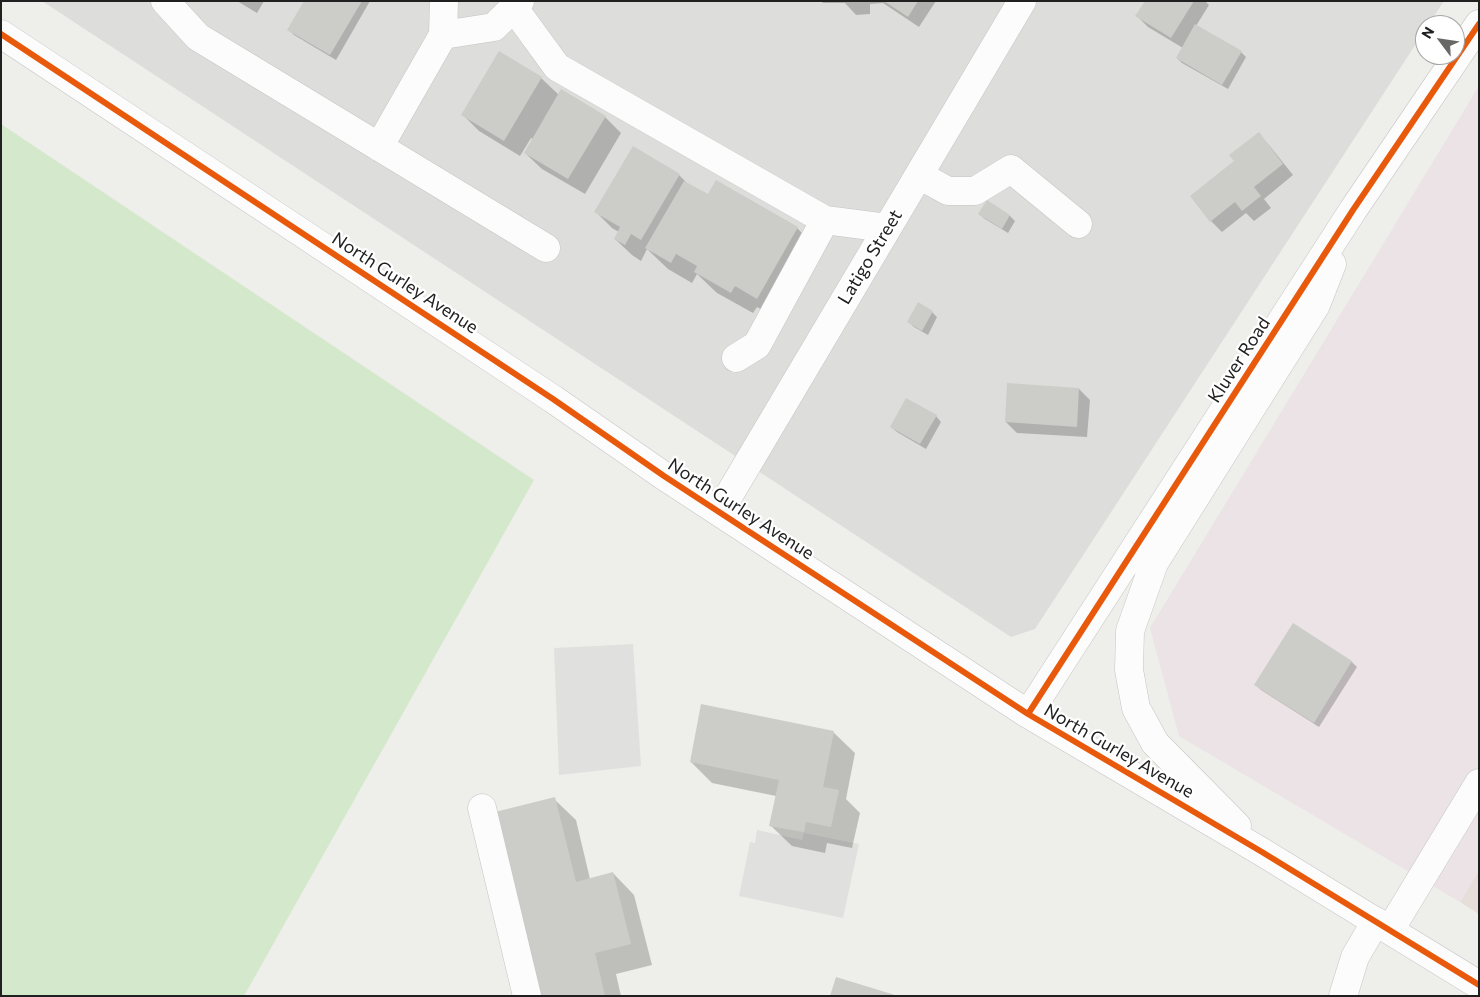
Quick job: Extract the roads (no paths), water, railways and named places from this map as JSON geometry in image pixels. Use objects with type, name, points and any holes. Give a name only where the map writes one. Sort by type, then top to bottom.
[{"type":"street","points":[[165,1],[198,36],[546,248]]},
{"type":"street","points":[[379,147],[443,35],[444,1]]},
{"type":"street","name":"Latigo Street","points":[[719,512],[1022,1]]},
{"type":"street","points":[[443,35],[494,27],[517,4],[557,67],[825,220],[887,228]]},
{"type":"street","name":"Kluver Road","points":[[1028,714],[1353,210],[1479,24]]},
{"type":"street","name":"North Gurley Avenue","points":[[1,34],[553,399],[664,476],[1028,714],[1262,852],[1479,985]]},
{"type":"street","points":[[919,175],[948,191],[975,190],[1011,169],[1078,224]]},
{"type":"street","points":[[1262,852],[1155,743],[1136,708],[1129,670],[1130,631],[1154,563],[1316,305],[1353,210]]},
{"type":"street","points":[[736,358],[756,345],[825,220]]},
{"type":"street","points":[[1343,996],[1355,957],[1383,926],[1479,783]]},
{"type":"street","points":[[482,808],[526,996]]}]
